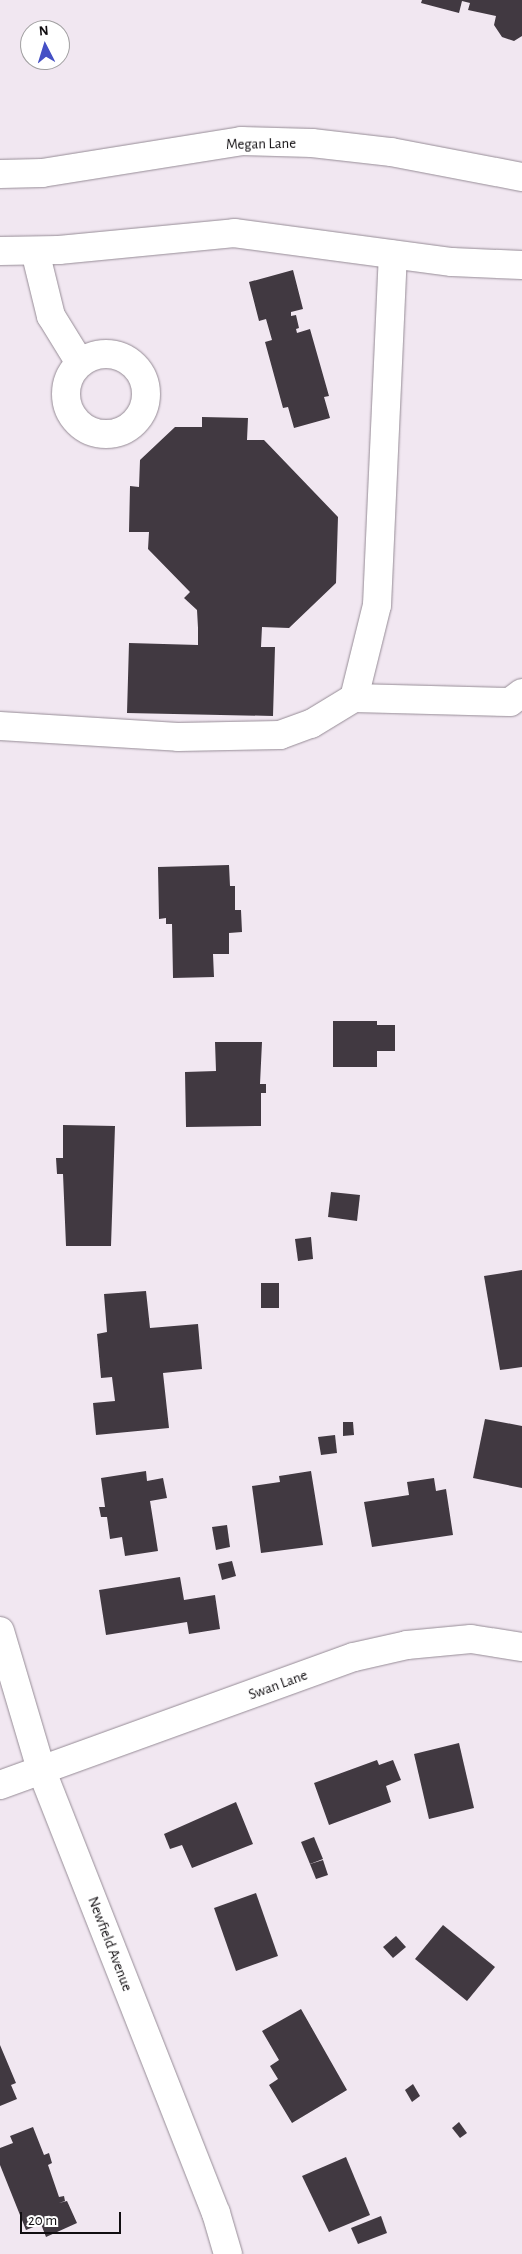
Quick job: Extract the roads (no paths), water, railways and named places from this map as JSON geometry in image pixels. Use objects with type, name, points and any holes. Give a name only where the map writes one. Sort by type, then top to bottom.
[{"type":"street","name":"Megan Lane","points":[[0,174],[42,173],[241,141],[312,143],[391,152],[522,177]]},
{"type":"street","points":[[0,251],[35,251],[234,233],[452,262],[522,265]]},
{"type":"street","points":[[35,251],[51,316],[80,363]]},
{"type":"street","points":[[354,698],[377,605],[392,254]]},
{"type":"street","points":[[0,726],[178,738],[280,735],[311,724],[354,698],[510,702],[522,693]]},
{"type":"street","name":"Newfield Avenue","points":[[0,1631],[41,1769],[216,2213],[228,2254]]},
{"type":"street","name":"Swan Lane","points":[[0,1785],[354,1657],[407,1645],[471,1639],[522,1647]]}]
